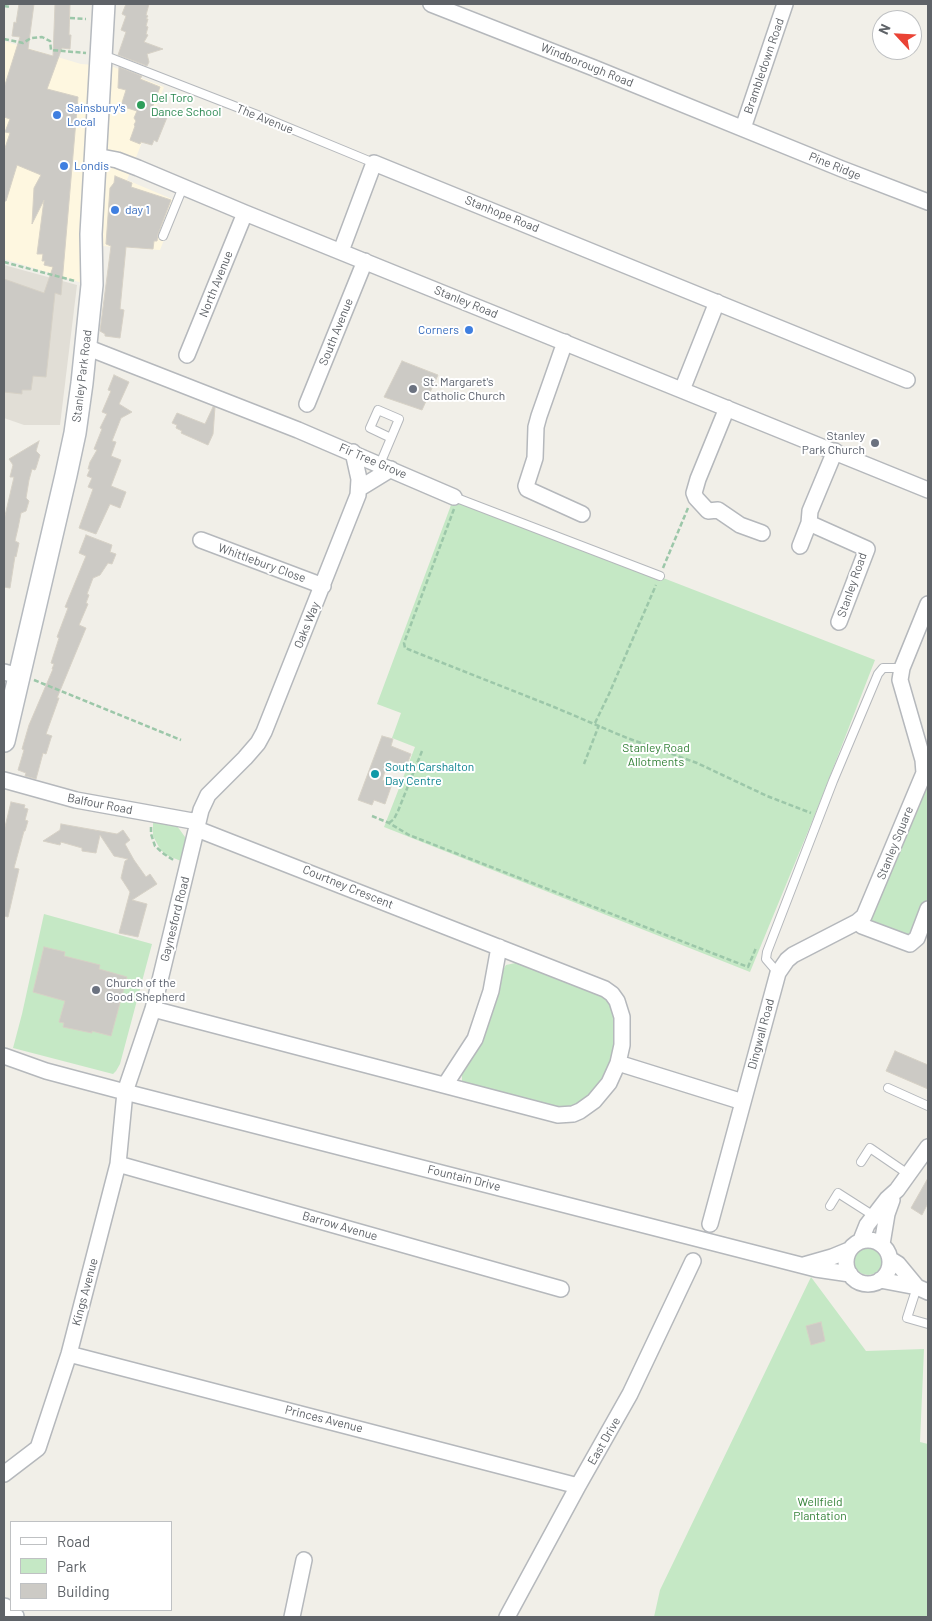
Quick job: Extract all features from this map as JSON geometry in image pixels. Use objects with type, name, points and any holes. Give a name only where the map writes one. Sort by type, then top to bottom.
[{"type":"street","name":"Stanley Park Road","points":[[4,741],[12,674],[75,434],[92,285],[91,234],[104,4]]},
{"type":"street","name":"Windborough Road","points":[[431,4],[743,128]]},
{"type":"street","name":"Brambledown Road","points":[[743,128],[785,4]]},
{"type":"street","name":"Pine Ridge","points":[[743,128],[842,170],[928,202]]},
{"type":"street","name":"Stanley Road","points":[[96,156],[116,160],[928,490]]},
{"type":"street","points":[[341,252],[374,163]]},
{"type":"street","name":"Stanhope Road","points":[[374,163],[907,380]]},
{"type":"street","name":"North Avenue","points":[[187,355],[245,213]]},
{"type":"street","name":"South Avenue","points":[[307,404],[365,261]]},
{"type":"street","points":[[682,390],[717,302]]},
{"type":"street","points":[[565,342],[536,427],[535,458],[526,486],[527,489],[582,514]]},
{"type":"street","name":"Fir Tree Grove","points":[[86,347],[353,452],[457,498]]},
{"type":"street","points":[[727,408],[694,493],[708,511],[718,510],[740,524],[762,533]]},
{"type":"street","points":[[800,546],[809,523],[810,511],[835,451]]},
{"type":"street","points":[[353,452],[360,488],[385,474],[386,467]]},
{"type":"street","name":"Oaks Way","points":[[245,758],[264,732],[360,488]]},
{"type":"street","name":"Stanley Road","points":[[809,523],[867,549],[839,622]]},
{"type":"street","name":"Whittlebury Close","points":[[201,540],[323,586]]},
{"type":"street","points":[[901,674],[928,604]]},
{"type":"street","name":"Stanley Square","points":[[779,970],[793,954],[857,922],[867,911],[922,779],[925,759],[901,674]]},
{"type":"street","name":"Gaynesford Road","points":[[125,1092],[153,1009],[204,802],[208,795],[245,758]]},
{"type":"street","name":"Balfour Road","points":[[4,780],[76,800],[152,814],[197,825]]},
{"type":"street","name":"Courtney Crescent","points":[[153,1009],[558,1116],[580,1111],[594,1101],[609,1083],[618,1063],[622,1045],[622,1017],[620,1008],[612,994],[597,985],[197,825]]},
{"type":"street","points":[[857,922],[862,926],[910,944],[917,938],[928,910]]},
{"type":"street","points":[[445,1085],[468,1052],[477,1032],[491,991],[499,947]]},
{"type":"street","name":"Dingwall Road","points":[[710,1224],[779,970]]},
{"type":"street","name":"Fountain Drive","points":[[4,1056],[46,1071],[125,1092],[816,1269],[850,1274]]},
{"type":"street","points":[[618,1063],[743,1102]]},
{"type":"street","name":"Kings Avenue","points":[[4,1474],[38,1448],[69,1354],[118,1164],[125,1092]]},
{"type":"street","points":[[882,1244],[887,1214],[897,1190],[928,1147]]},
{"type":"street","name":"Barrow Avenue","points":[[118,1164],[561,1289]]},
{"type":"street","points":[[855,1245],[875,1240],[887,1250],[890,1259],[889,1270],[880,1280],[871,1284],[856,1280],[846,1267],[846,1260],[855,1245],[866,1227],[874,1216],[887,1199],[897,1190]]},
{"type":"street","name":"Fountain Drive","points":[[802,1265],[832,1257],[855,1245]]},
{"type":"street","points":[[890,1259],[898,1264],[923,1290]]},
{"type":"street","name":"East Drive","points":[[507,1617],[630,1394],[693,1261]]},
{"type":"street","points":[[880,1280],[923,1290]]},
{"type":"street","name":"Princes Avenue","points":[[69,1354],[578,1486]]},
{"type":"street","points":[[292,1617],[304,1560]]},
{"type":"street","points":[[4,1609],[13,1617]]},
{"type":"lane","name":"The Avenue","points":[[101,54],[374,163]]},
{"type":"lane","points":[[163,236],[183,187]]},
{"type":"lane","points":[[386,467],[391,438]]},
{"type":"lane","name":"Fir Tree Grove","points":[[457,498],[660,576]]},
{"type":"lane","points":[[779,970],[766,959],[767,952],[833,781],[878,674],[883,668],[901,674]]},
{"type":"lane","points":[[888,1088],[928,1106]]},
{"type":"lane","points":[[861,1162],[870,1148],[908,1174]]},
{"type":"lane","points":[[830,1206],[838,1193],[874,1216]]},
{"type":"lane","points":[[923,1290],[907,1318],[928,1324]]},
{"type":"path","points":[[4,6],[11,7]]},
{"type":"path","points":[[4,39],[23,44],[31,38],[42,37],[50,42],[51,50],[101,54]]},
{"type":"path","points":[[4,262],[82,283]]},
{"type":"path","points":[[594,723],[609,694],[694,493]]},
{"type":"path","points":[[457,498],[404,643],[405,648],[599,725],[627,738],[697,763],[776,799],[813,813]]},
{"type":"path","points":[[12,674],[29,678],[181,740]]},
{"type":"path","points":[[584,764],[599,725]]},
{"type":"path","points":[[389,823],[394,819],[398,811],[422,751]]},
{"type":"path","points":[[152,814],[151,834],[156,846],[170,859],[188,866]]},
{"type":"path","points":[[372,816],[389,823],[409,835],[748,967],[758,944]]},
{"type":"shaded area","points":[[4,41],[81,64],[111,66],[164,87],[127,180],[179,202],[160,250],[87,245],[82,283],[4,259]]},
{"type":"shaded area","points":[[4,265],[77,285],[60,425],[24,425],[4,418]]},
{"type":"green space","name":"Stanley Road Allotments","points":[[454,497],[875,660],[818,807],[750,972],[384,827],[415,747],[392,738],[401,713],[377,704]]},
{"type":"green space","points":[[928,776],[928,897],[913,936],[910,938],[870,922]]},
{"type":"green space","points":[[153,821],[176,825],[185,837],[181,861],[166,855],[160,849],[153,836]]},
{"type":"green space","points":[[44,914],[152,944],[120,1064],[113,1074],[13,1048]]},
{"type":"green space","points":[[520,962],[606,997],[615,1012],[615,1049],[607,1071],[595,1090],[574,1108],[561,1109],[462,1081],[462,1073],[476,1050],[503,970],[506,965]]},
{"type":"green space","points":[[868,1245],[879,1249],[883,1260],[879,1271],[868,1275],[857,1271],[853,1260],[857,1249]]},
{"type":"green space","name":"Wellfield Plantation","points":[[811,1277],[866,1351],[924,1349],[920,1442],[928,1444],[928,1617],[654,1617],[660,1590]]},
{"type":"building","points":[[19,4],[34,4],[28,49],[53,56],[55,4],[70,4],[70,49],[62,48],[47,89],[78,97],[61,295],[55,293],[46,377],[33,376],[31,390],[22,390],[22,394],[4,392],[4,279],[44,293],[53,267],[44,265],[45,261],[42,261],[43,254],[37,254],[44,200],[32,224],[34,188],[41,175],[17,165],[6,201],[4,201],[4,151],[10,133],[5,132],[10,119],[4,117],[4,88],[20,37],[12,36]]},
{"type":"building","points":[[126,4],[149,4],[146,15],[148,16],[146,19],[148,19],[146,26],[148,27],[146,34],[148,35],[144,42],[163,49],[147,54],[149,62],[147,66],[118,55],[126,32],[121,30],[126,16],[122,14]]},
{"type":"building","points":[[119,67],[142,76],[140,79],[160,87],[152,108],[168,115],[157,142],[154,140],[152,145],[141,142],[140,144],[130,140],[135,126],[136,121],[134,118],[137,111],[121,106],[126,90],[118,88]]},
{"type":"building","points":[[115,176],[132,183],[131,187],[171,200],[157,241],[154,241],[153,249],[126,247],[120,309],[124,310],[120,338],[105,336],[100,331],[111,246],[106,244],[110,188],[114,183]]},
{"type":"building","points":[[402,361],[438,375],[422,410],[384,397]]},
{"type":"building","points":[[114,375],[129,382],[119,404],[132,412],[121,418],[112,441],[116,442],[111,456],[121,460],[111,486],[126,492],[120,508],[110,504],[96,534],[79,528],[93,489],[88,487],[92,478],[87,476],[90,469],[88,469],[97,450],[94,449],[102,429],[100,428],[107,414],[102,412],[111,391],[108,390]]},
{"type":"building","points":[[213,407],[215,407],[213,434],[208,445],[181,433],[182,431],[176,428],[177,425],[172,423],[177,413],[205,424]]},
{"type":"building","points":[[39,441],[36,451],[40,455],[35,470],[32,469],[26,498],[29,501],[26,511],[21,513],[15,541],[19,543],[10,588],[4,587],[4,520],[14,477],[10,477],[13,465],[9,459]]},
{"type":"building","points":[[86,535],[112,545],[110,552],[116,554],[112,564],[108,563],[100,575],[93,578],[87,594],[89,595],[86,603],[88,604],[79,625],[86,628],[57,698],[59,698],[46,734],[52,736],[46,754],[43,753],[36,779],[25,776],[26,773],[18,770],[24,750],[22,749],[29,725],[53,669],[54,664],[51,663],[59,638],[57,637],[68,608],[65,607],[86,556],[79,553]]},
{"type":"building","name":"South Carshalton Day Centre","points":[[382,736],[393,739],[391,746],[411,754],[406,767],[389,760],[382,780],[392,784],[385,804],[374,800],[372,805],[358,800]]},
{"type":"building","points":[[11,802],[25,805],[24,808],[28,809],[25,820],[28,821],[14,868],[19,869],[8,917],[4,916],[4,831]]},
{"type":"building","points":[[61,824],[117,834],[123,830],[130,840],[125,844],[134,860],[146,877],[150,874],[157,884],[132,900],[147,904],[138,937],[119,933],[130,892],[121,878],[125,861],[128,859],[114,856],[100,835],[96,853],[82,851],[82,848],[61,842],[60,845],[43,841],[60,830]]},
{"type":"building","name":"Church of the Good Shepherd","points":[[44,947],[65,952],[64,956],[100,965],[99,969],[127,977],[111,1036],[63,1027],[64,1023],[59,1022],[65,1001],[33,992]]},
{"type":"building","points":[[895,1051],[928,1065],[928,1089],[886,1071]]},
{"type":"building","points":[[928,1178],[928,1203],[922,1215],[911,1208]]},
{"type":"building","points":[[821,1322],[825,1341],[811,1345],[806,1326]]},
{"type":"place","name":"Del Toro Dance School","points":[[141,105]]},
{"type":"place","name":"Sainsbury's Local","points":[[57,115]]},
{"type":"place","name":"Londis","points":[[64,166]]},
{"type":"place","name":"day 1","points":[[115,210]]},
{"type":"place","name":"Corners","points":[[469,330]]},
{"type":"place","name":"St. Margaret's Catholic Church","points":[[413,389]]},
{"type":"place","name":"Stanley Park Church","points":[[875,443]]},
{"type":"place","name":"South Carshalton Day Centre","points":[[375,774]]},
{"type":"place","name":"Church of the Good Shepherd","points":[[96,990]]}]
